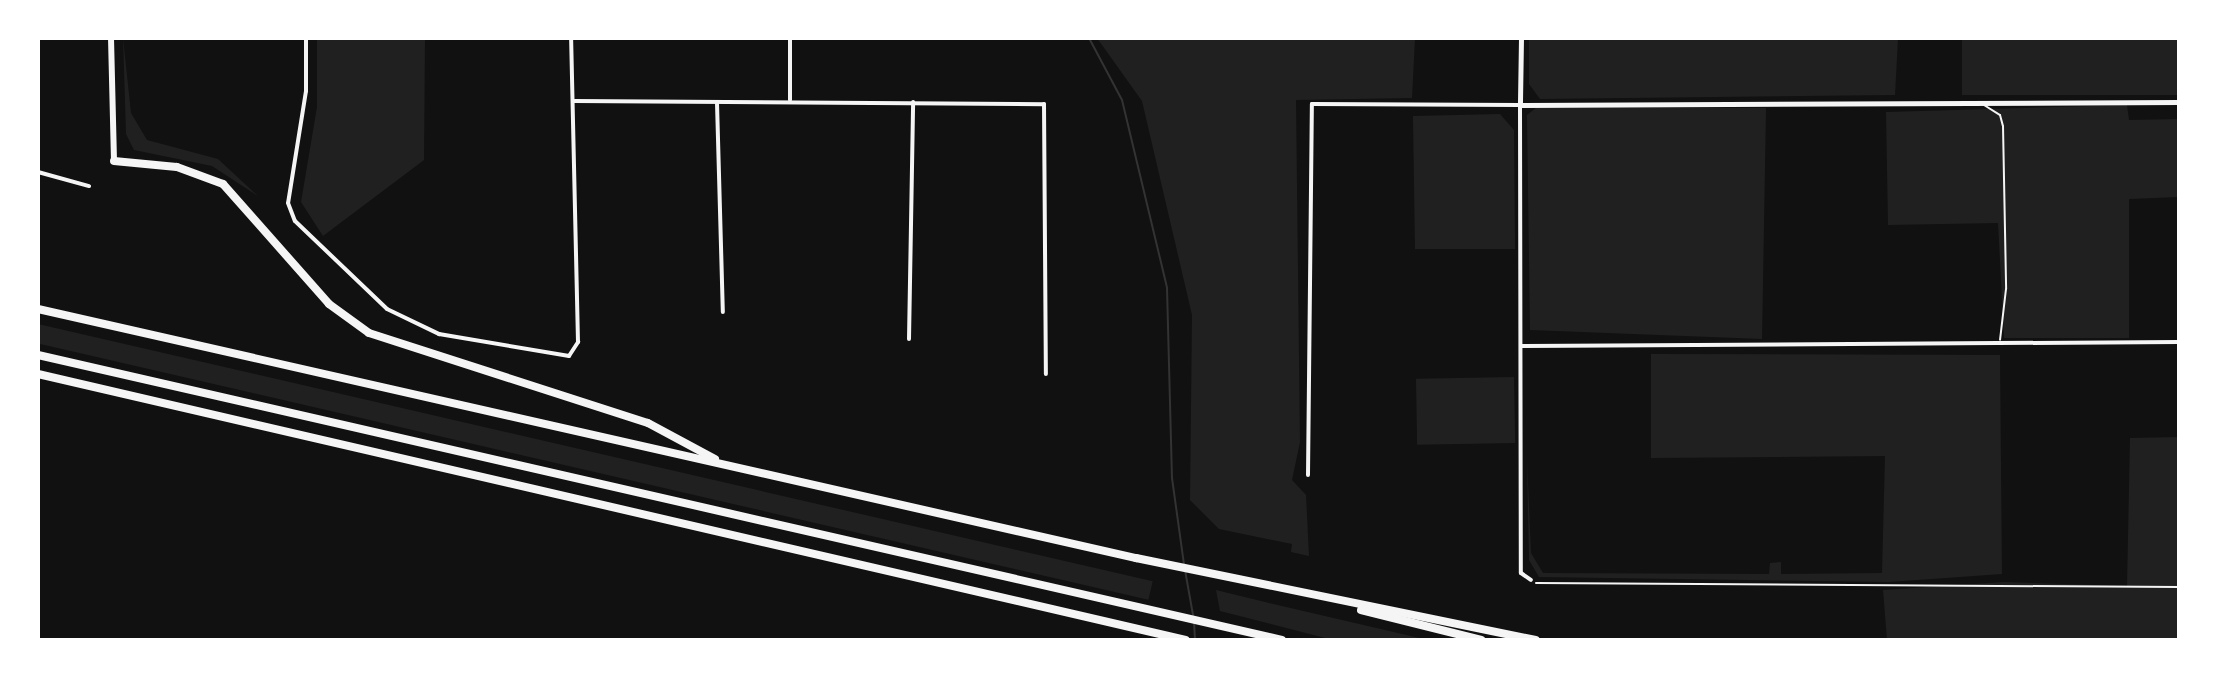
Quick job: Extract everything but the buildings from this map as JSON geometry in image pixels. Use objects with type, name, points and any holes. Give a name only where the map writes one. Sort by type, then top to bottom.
[{"type":"highway","points":[[114,161],[177,167],[223,184],[329,304],[369,333],[648,423],[726,465]]},
{"type":"highway","points":[[38,309],[1136,558],[1536,640]]},
{"type":"highway","points":[[38,355],[1282,640]]},
{"type":"highway","points":[[38,374],[1186,640]]},
{"type":"highway","points":[[1252,583],[1481,640]]},
{"type":"main road","points":[[111,38],[114,161]]},
{"type":"street","points":[[306,38],[306,91],[288,203],[321,250],[387,309],[439,334],[569,356],[578,342],[571,38]]},
{"type":"street","points":[[790,38],[790,100]]},
{"type":"street","points":[[1521,38],[1521,573],[1531,580]]},
{"type":"street","points":[[574,101],[1044,104],[1046,374]]},
{"type":"street","points":[[909,339],[913,102]]},
{"type":"street","points":[[1308,475],[1312,104],[2179,102]]},
{"type":"street","points":[[717,103],[723,312]]},
{"type":"street","points":[[38,172],[89,186]]},
{"type":"street","points":[[1521,346],[2179,342]]},
{"type":"lane","points":[[1980,102],[2000,115],[2003,126],[2006,289],[2000,343]]},
{"type":"path","points":[[1531,580],[2179,587]]},
{"type":"shaded area","points":[[123,38],[131,113],[147,140],[218,159],[258,196],[212,166],[134,150],[126,134]]},
{"type":"shaded area","points":[[317,38],[425,38],[424,160],[323,236],[301,202],[317,107]]},
{"type":"shaded area","points":[[1097,38],[1415,38],[1412,98],[1296,100],[1300,442],[1292,480],[1306,495],[1309,556],[1291,552],[1292,544],[1219,529],[1190,500],[1192,315],[1142,101]]},
{"type":"shaded area","points":[[1529,38],[1898,38],[1895,95],[1540,99],[1529,84]]},
{"type":"shaded area","points":[[1962,38],[2179,38],[2179,95],[1962,95]]},
{"type":"shaded area","points":[[2127,105],[2129,120],[2179,119],[2179,197],[2129,199],[2129,338],[2004,338],[1998,223],[1888,225],[1886,112]]},
{"type":"shaded area","points":[[1536,108],[1766,108],[1762,339],[1530,330],[1527,115]]},
{"type":"shaded area","points":[[1500,114],[1514,130],[1515,249],[1415,249],[1413,116]]},
{"type":"shaded area","points":[[38,324],[1153,581],[1148,600],[38,343]]},
{"type":"shaded area","points":[[1651,354],[2000,355],[2002,574],[1889,582],[1539,577],[1529,560],[1527,459],[1531,553],[1543,573],[1769,574],[1770,563],[1781,562],[1781,574],[1882,573],[1885,456],[1651,458]]},
{"type":"shaded area","points":[[1514,377],[1515,443],[1417,445],[1416,379]]},
{"type":"shaded area","points":[[2179,437],[2179,640],[1887,640],[1883,590],[2004,582],[2127,586],[2130,438]]},
{"type":"shaded area","points":[[1216,590],[1428,640],[1325,638],[1220,611]]},
{"type":"waterway","points":[[1089,38],[1122,100],[1167,288],[1172,478],[1184,564]]},
{"type":"waterway","points":[[1185,570],[1193,615]]},
{"type":"waterway","points":[[1194,621],[1195,640]]}]
